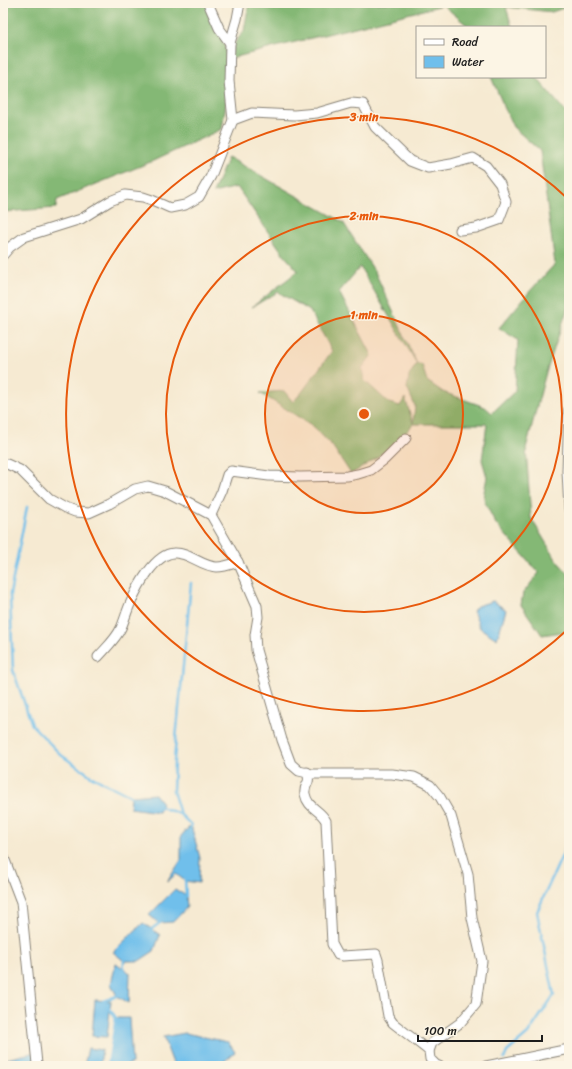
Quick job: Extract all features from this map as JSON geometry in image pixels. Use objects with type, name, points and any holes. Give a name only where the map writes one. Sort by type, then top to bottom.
[{"type":"street","points":[[208,3],[219,28],[230,43]]},
{"type":"street","points":[[3,255],[10,247],[24,238],[81,219],[110,201],[126,195],[143,197],[170,208],[185,206],[199,197],[211,176],[233,120],[229,81],[230,43],[240,3]]},
{"type":"street","points":[[233,120],[252,112],[294,115],[317,113],[351,103],[363,104],[375,127],[410,161],[428,168],[473,158],[486,166],[500,184],[506,202],[499,220],[476,228],[460,230]]},
{"type":"street","points":[[569,411],[567,471],[569,510]]},
{"type":"street","points":[[212,515],[227,475],[231,471],[269,476],[300,477],[347,476],[358,474],[371,470],[384,460],[406,438]]},
{"type":"street","points":[[3,464],[7,464],[20,470],[50,499],[75,512],[89,513],[109,504],[134,489],[148,486],[165,491],[212,515],[238,562],[257,606],[258,617],[256,650],[282,740],[292,764],[299,771],[312,774],[392,774],[414,777],[430,785],[440,798],[450,816],[468,874],[472,918],[482,962],[476,1004],[460,1023],[432,1043],[428,1051]]},
{"type":"street","points":[[98,657],[121,628],[130,603],[142,582],[156,562],[166,555],[181,553],[215,567],[238,562]]},
{"type":"street","points":[[307,772],[308,779],[304,790],[305,795],[310,806],[324,816],[326,821],[332,944],[334,949],[338,956],[376,954],[388,1016],[393,1023],[428,1051],[430,1059],[439,1066]]},
{"type":"street","points":[[3,855],[21,902],[37,1064]]},
{"type":"street","points":[[486,1066],[569,1049]]},
{"type":"green space","points":[[3,3],[208,3],[219,28],[228,58],[236,41],[244,31],[249,3],[569,3],[569,6],[552,12],[506,7],[512,26],[468,26],[443,5],[228,59],[225,75],[226,103],[222,129],[153,161],[57,200],[56,208],[3,212]]},
{"type":"green space","points":[[491,78],[537,78],[569,116],[569,304],[545,376],[526,448],[531,518],[557,561],[569,574],[569,631],[542,635],[521,605],[523,593],[539,573],[496,524],[485,503],[484,492],[487,477],[482,460],[487,424],[413,424],[385,452],[351,474],[333,447],[313,426],[260,393],[284,391],[293,402],[332,351],[310,311],[278,292],[252,307],[298,271],[284,255],[237,187],[213,193],[228,157],[343,222],[375,272],[417,364],[422,365],[427,381],[443,392],[485,407],[492,413],[515,391],[518,340],[499,328],[555,264],[540,151],[513,127]],"holes":[[[360,267],[417,364],[409,375],[407,388],[415,406],[413,423],[405,398],[400,406],[389,403],[364,380],[362,368],[372,355],[339,292]]]},
{"type":"water","points":[[493,601],[506,610],[497,639],[480,628],[473,611],[477,606]]},
{"type":"water","points":[[155,794],[162,803],[159,812],[130,808],[131,796]]},
{"type":"water","points":[[191,825],[200,858],[199,883],[185,881],[176,874],[167,882],[181,860],[181,836]]},
{"type":"water","points":[[175,889],[186,896],[187,907],[173,922],[159,923],[149,915]]},
{"type":"water","points":[[143,923],[160,935],[154,951],[139,961],[124,961],[113,952]]},
{"type":"water","points":[[116,963],[130,973],[129,1003],[117,996],[111,984]]},
{"type":"water","points":[[95,1000],[111,1001],[107,1037],[92,1036]]},
{"type":"water","points":[[116,1018],[129,1018],[132,1063],[126,1066],[108,1065]]},
{"type":"water","points":[[185,1033],[228,1042],[235,1052],[219,1066],[174,1066],[163,1037]]},
{"type":"water","points":[[88,1048],[102,1050],[100,1066],[84,1066]]},
{"type":"water","points":[[35,1052],[37,1066],[3,1066],[3,1060]]},
{"type":"waterway","points":[[27,507],[10,594],[13,670],[32,725],[61,755],[94,778],[133,797]]},
{"type":"waterway","points":[[180,814],[173,791],[174,760],[191,583]]},
{"type":"waterway","points":[[158,806],[180,814],[191,825],[191,827]]},
{"type":"waterway","points":[[504,1059],[507,1052],[528,1034],[554,995],[537,912],[569,840]]},
{"type":"waterway","points":[[184,898],[186,896],[185,878]]},
{"type":"waterway","points":[[149,931],[161,922]]},
{"type":"waterway","points":[[123,971],[125,959]]},
{"type":"waterway","points":[[105,1002],[103,1001],[117,996],[118,994]]},
{"type":"waterway","points":[[106,1066],[108,1065],[116,1018],[109,1008]]},
{"type":"waterway","points":[[341,1066],[350,1066]]}]
